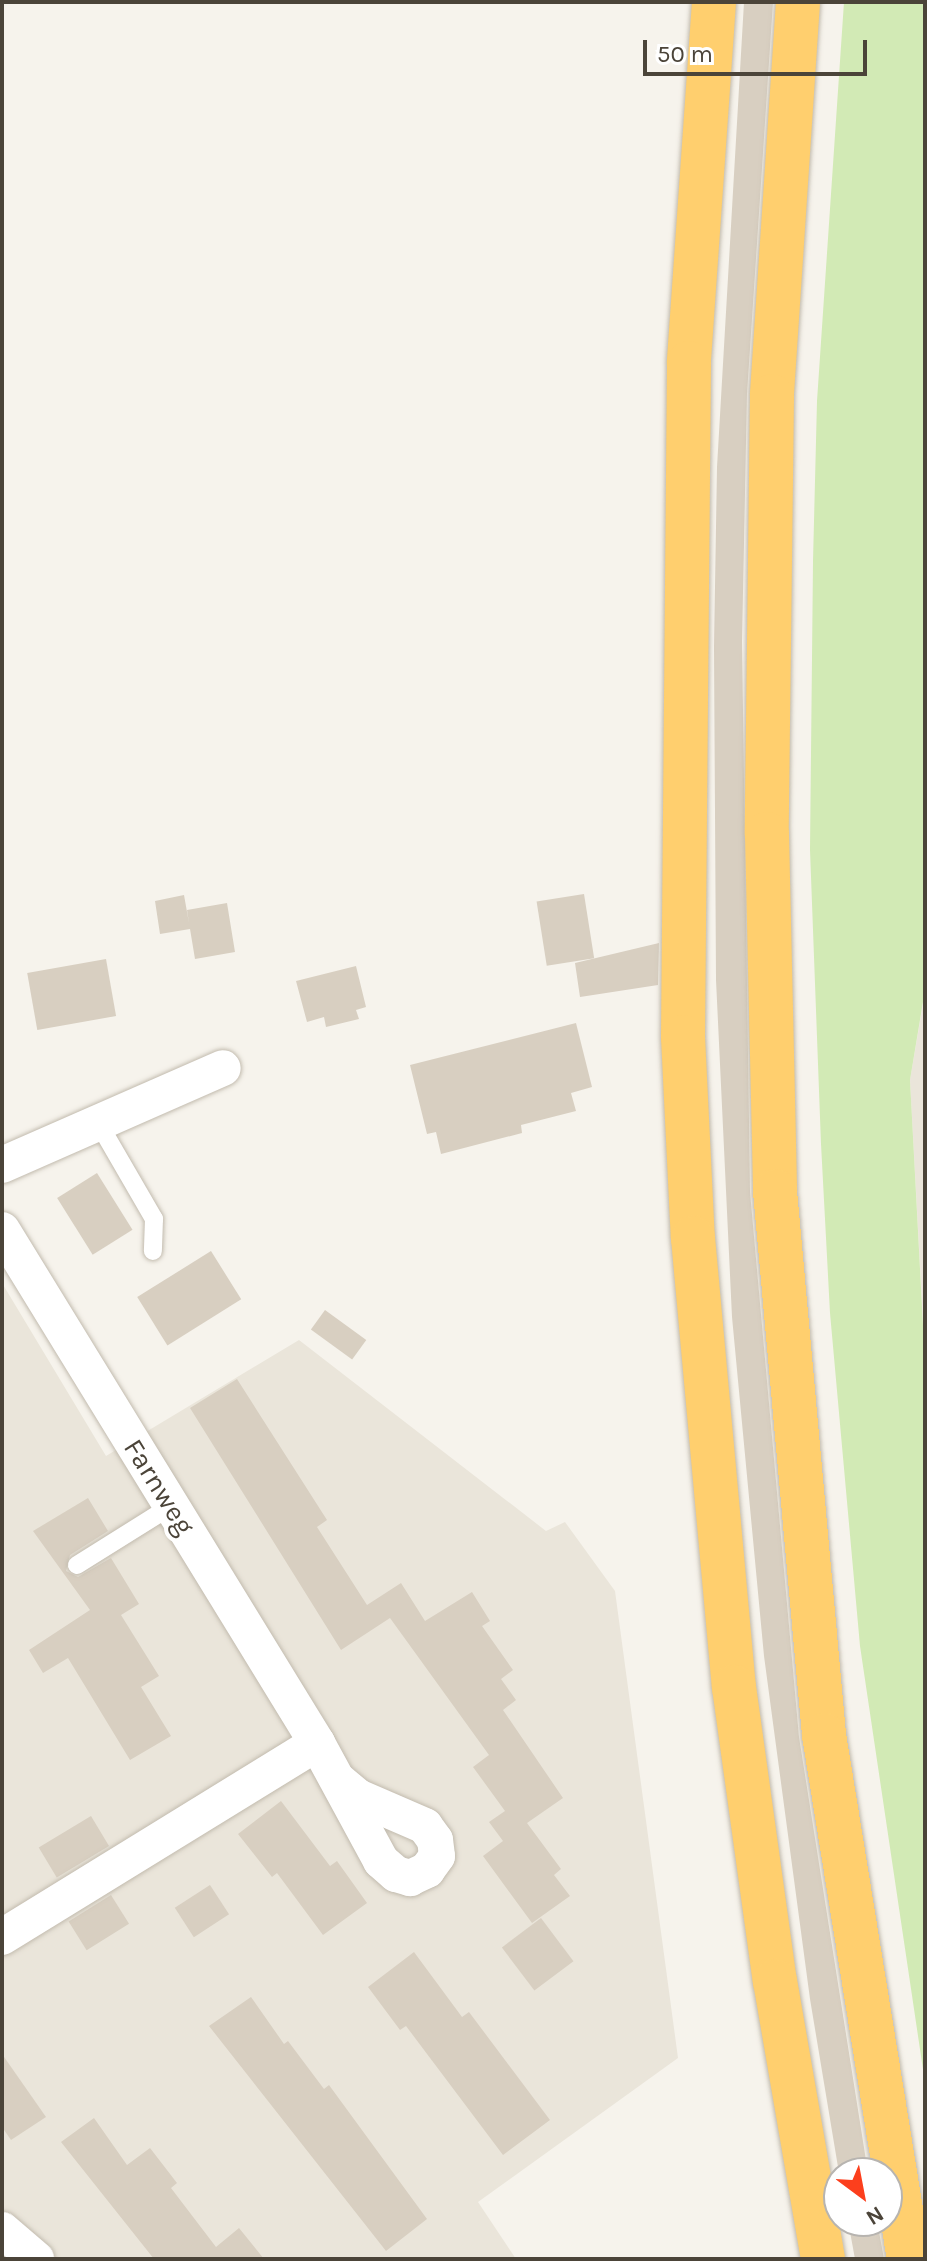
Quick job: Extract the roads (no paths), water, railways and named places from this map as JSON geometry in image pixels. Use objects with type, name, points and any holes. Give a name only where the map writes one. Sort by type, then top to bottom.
[{"type":"highway","points":[[714,2],[689,363],[682,852],[685,1083],[716,1519],[734,1687],[775,1981],[823,2259]]},
{"type":"highway","points":[[798,2],[772,396],[767,851],[775,1191],[824,1735],[909,2259]]},
{"type":"street","points":[[2,1165],[223,1068]]},
{"type":"street","name":"Farnweg","points":[[2,1230],[339,1781]]},
{"type":"street","points":[[2,1937],[317,1743]]},
{"type":"street","points":[[2,2230],[36,2259]]},
{"type":"lane","points":[[99,1124],[154,1219],[153,1251]]},
{"type":"lane","points":[[77,1565],[171,1506]]}]
